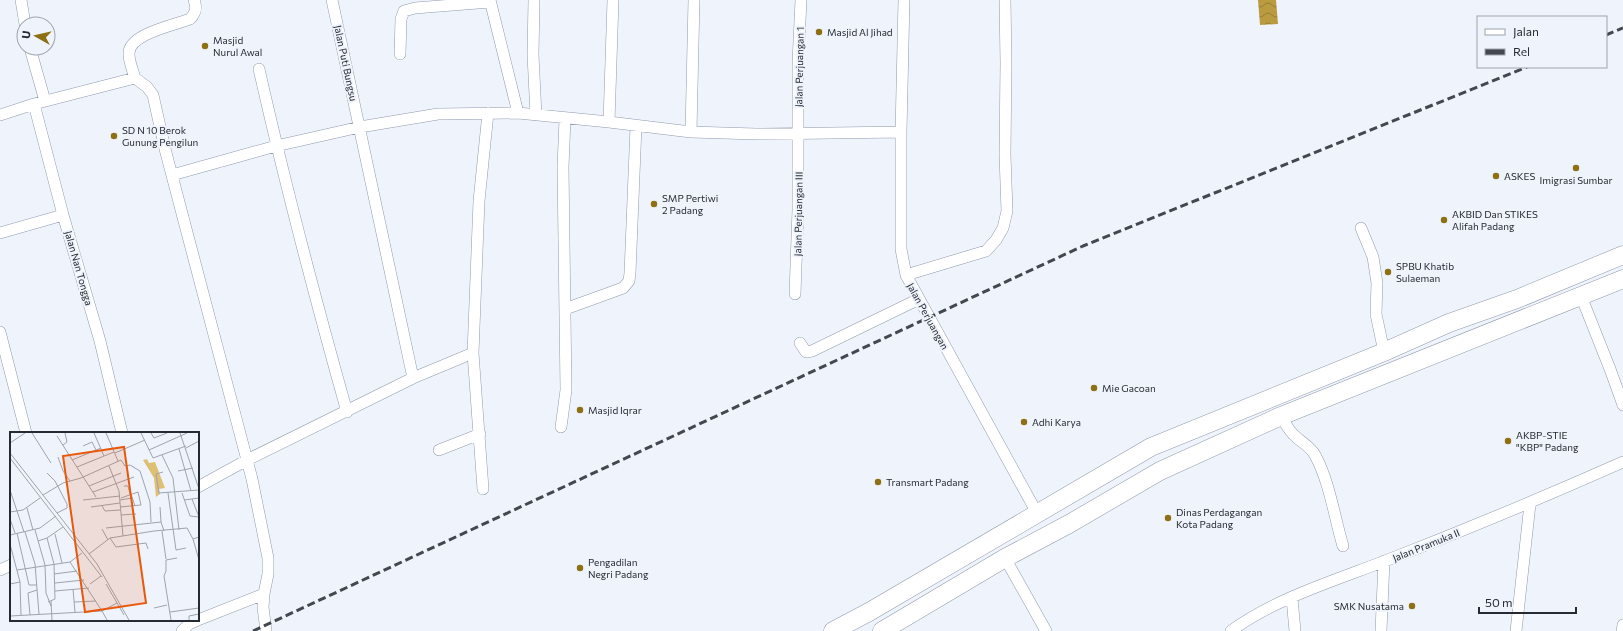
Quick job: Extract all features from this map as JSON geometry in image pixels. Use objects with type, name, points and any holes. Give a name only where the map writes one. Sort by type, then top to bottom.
[{"type":"main road","points":[[833,631],[869,612],[1151,447],[1384,352],[1449,323],[1516,299],[1623,255]]},
{"type":"main road","points":[[882,631],[1005,558],[1069,524],[1160,471],[1281,416],[1623,279]]},
{"type":"street","points":[[21,0],[24,16]]},
{"type":"street","points":[[194,0],[196,6],[195,15],[190,19],[154,31],[138,39],[131,47],[129,54],[136,78],[148,87],[153,95],[172,175],[247,460],[268,558],[268,574],[264,594],[266,631]]},
{"type":"street","name":"Jalan Puti Bungsu","points":[[332,0],[413,378]]},
{"type":"street","points":[[534,0],[533,55],[536,115]]},
{"type":"street","points":[[609,122],[613,0]]},
{"type":"street","points":[[691,132],[694,0]]},
{"type":"street","name":"Jalan Perjuangan 1","points":[[799,133],[798,82],[801,0]]},
{"type":"street","name":"Jalan Perjuangan","points":[[904,0],[901,132],[901,249],[906,275],[1037,514]]},
{"type":"street","points":[[906,275],[986,252],[996,240],[1003,228],[1007,211],[1005,155],[1005,0]]},
{"type":"street","points":[[400,54],[401,19],[404,11],[415,8],[490,1],[518,113]]},
{"type":"street","name":"Jalan Nan Tongga","points":[[31,56],[63,214],[100,341],[122,432]]},
{"type":"street","points":[[259,69],[276,146],[309,275],[347,412]]},
{"type":"street","points":[[0,115],[136,78]]},
{"type":"street","points":[[483,489],[473,353],[479,201],[488,113]]},
{"type":"street","points":[[172,175],[276,146],[360,127],[438,114],[518,113],[691,132],[901,132]]},
{"type":"street","points":[[561,427],[566,390],[563,167],[565,119]]},
{"type":"street","points":[[565,309],[623,288],[629,281],[636,126]]},
{"type":"street","name":"Jalan Perjuangan III","points":[[795,294],[799,133]]},
{"type":"street","points":[[0,233],[63,214]]},
{"type":"street","points":[[1361,228],[1373,257],[1378,283],[1376,314],[1384,352]]},
{"type":"street","points":[[1581,296],[1623,405]]},
{"type":"street","points":[[800,343],[806,352],[812,351],[919,299]]},
{"type":"street","points":[[0,332],[26,432]]},
{"type":"street","points":[[199,486],[247,460],[347,412],[413,378],[473,353]]},
{"type":"street","points":[[1281,416],[1295,436],[1309,446],[1315,456],[1331,497],[1343,546]]},
{"type":"street","points":[[439,450],[480,434]]},
{"type":"street","name":"Jalan Pramuka II","points":[[1232,631],[1240,624],[1308,590],[1530,504],[1623,462]]},
{"type":"street","points":[[1516,631],[1530,504]]},
{"type":"street","points":[[1005,558],[1046,631]]},
{"type":"street","points":[[1381,631],[1384,561]]},
{"type":"street","points":[[0,570],[10,565]]},
{"type":"street","points":[[199,620],[264,594]]},
{"type":"street","points":[[1292,598],[1295,631]]},
{"type":"street","points":[[182,631],[189,624],[196,621]]},
{"type":"street","points":[[1622,631],[1623,625]]},
{"type":"water","points":[[1258,0],[1276,0],[1278,24],[1260,25]]},
{"type":"railway","points":[[1607,35],[1623,28]]},
{"type":"railway","points":[[253,631],[1083,246],[1525,68]]},
{"type":"place","name":"Masjid Al Jihad","points":[[819,32]]},
{"type":"place","name":"Masjid Nurul Awal","points":[[205,46]]},
{"type":"place","name":"SD N 10 Berok Gunung Pengilun","points":[[114,136]]},
{"type":"place","name":"Imigrasi Sumbar","points":[[1576,168]]},
{"type":"place","name":"ASKES","points":[[1496,176]]},
{"type":"place","name":"SMP Pertiwi 2 Padang","points":[[654,204]]},
{"type":"place","name":"AKBID Dan STIKES Alifah Padang","points":[[1444,220]]},
{"type":"place","name":"SPBU Khatib Sulaeman","points":[[1388,272]]},
{"type":"place","name":"Mie Gacoan","points":[[1094,388]]},
{"type":"place","name":"Masjid Iqrar","points":[[580,410]]},
{"type":"place","name":"Adhi Karya","points":[[1024,422]]},
{"type":"place","name":"AKBP-STIE \"KBP\" Padang","points":[[1508,441]]},
{"type":"place","name":"Transmart Padang","points":[[878,482]]},
{"type":"place","name":"Dinas Perdagangan Kota Padang","points":[[1168,518]]},
{"type":"place","name":"Pengadilan Negri Padang","points":[[580,568]]},
{"type":"place","name":"SMK Nusatama","points":[[1412,606]]}]
